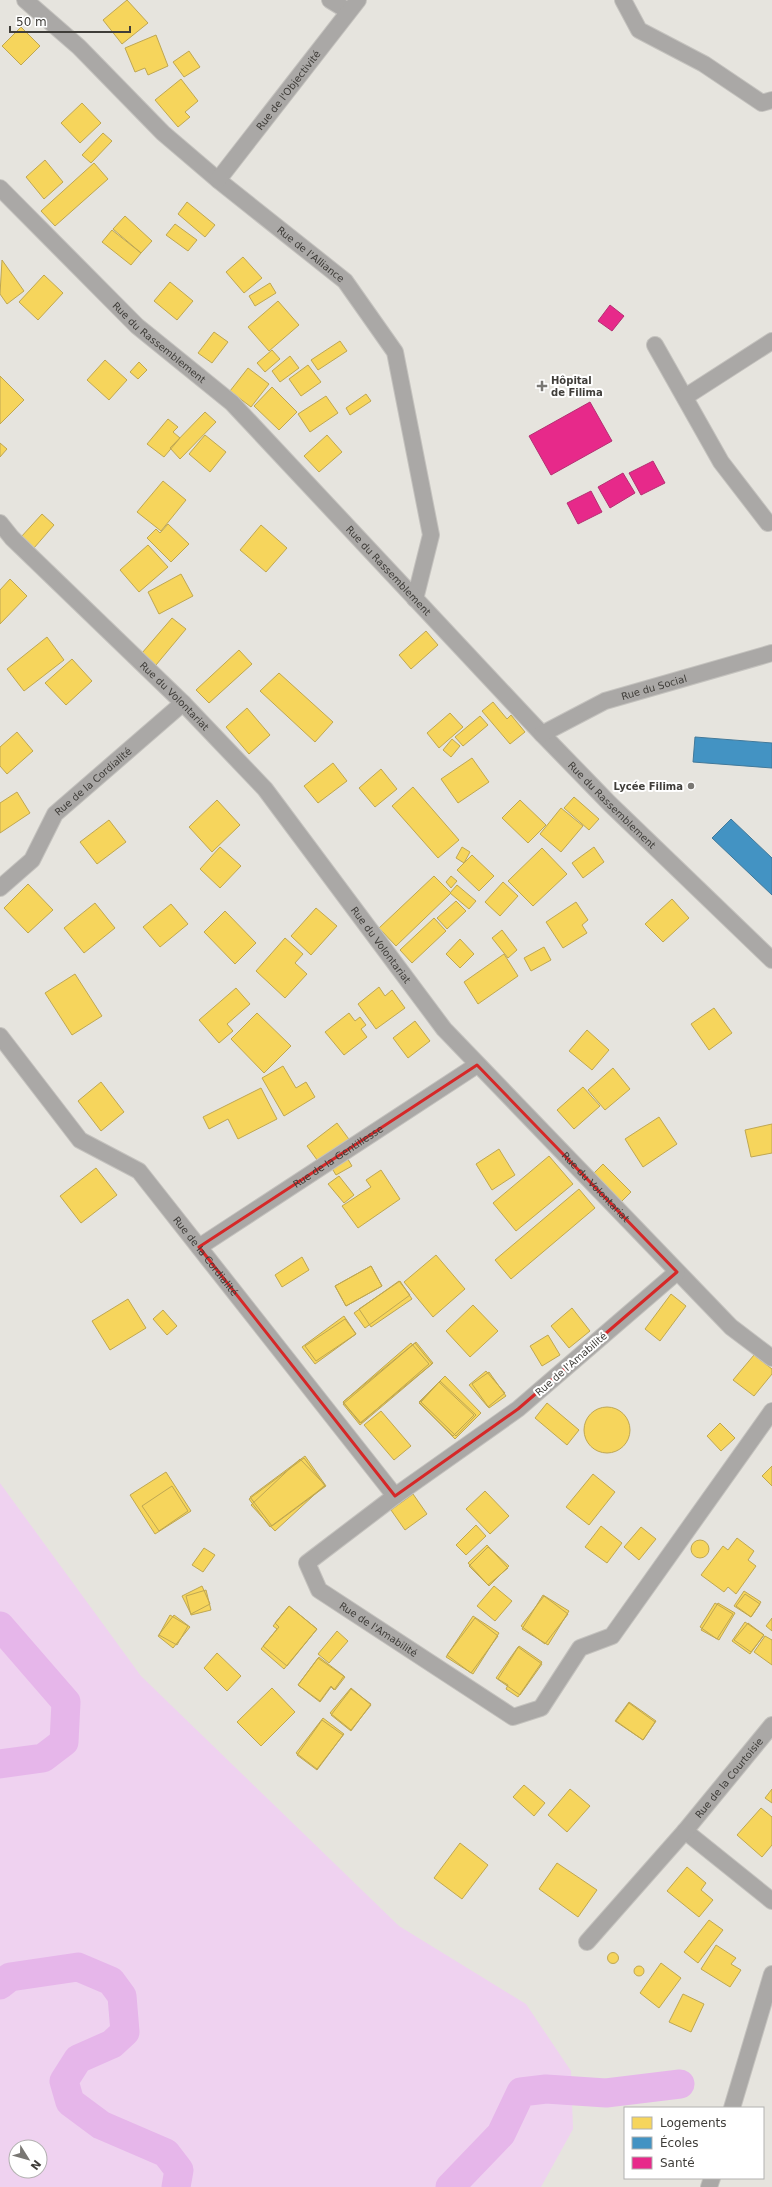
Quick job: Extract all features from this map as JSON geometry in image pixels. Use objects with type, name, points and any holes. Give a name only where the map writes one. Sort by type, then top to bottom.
[{"type":"street","name":"Rue de l'Alliance","points":[[25,0],[79,47],[163,132],[218,180],[345,281],[395,352],[431,535],[415,598]]},
{"type":"street","points":[[330,0],[353,6]]},
{"type":"street","points":[[623,0],[639,30],[704,64],[762,103],[772,100]]},
{"type":"street","name":"Rue de l'Objectivité","points":[[218,180],[353,6]]},
{"type":"street","name":"Rue du Rassemblement","points":[[0,188],[137,326],[232,403],[542,734],[610,804],[772,960]]},
{"type":"street","points":[[685,397],[772,341]]},
{"type":"street","points":[[655,345],[721,462],[771,524]]},
{"type":"street","name":"Rue du Volontariat","points":[[0,523],[12,538],[183,703],[265,789],[444,1029],[731,1327],[772,1358]]},
{"type":"street","name":"Rue du Social","points":[[542,734],[605,701],[772,653]]},
{"type":"street","name":"Rue de la Cordialité","points":[[0,888],[32,860],[54,814],[183,703]]},
{"type":"street","name":"Rue de la Cordialité","points":[[0,1036],[80,1140],[139,1171],[395,1496]]},
{"type":"street","name":"Rue de la Gentillesse","points":[[199,1247],[478,1065]]},
{"type":"street","name":"Rue de l'Amabilité","points":[[677,1272],[518,1409],[395,1496],[307,1563],[318,1590],[513,1717],[541,1708],[580,1648],[612,1636],[772,1411]]},
{"type":"street","name":"Rue de la Courtoisie","points":[[587,1942],[685,1831],[772,1725]]},
{"type":"street","points":[[685,1831],[772,1901]]},
{"type":"street","points":[[732,2107],[772,1974]]},
{"type":"highlighted area","points":[[477,1065],[677,1272],[518,1409],[395,1496],[199,1247]]},
{"type":"shaded area","points":[[0,1483],[141,1676],[399,1926],[526,2004],[571,2071],[573,2129],[541,2187],[0,2187]]},
{"type":"building: Logements","points":[[127,0],[148,23],[122,44],[103,20]]},
{"type":"building: Logements","points":[[21,27],[40,46],[21,65],[2,46]]},
{"type":"building: Logements","points":[[156,35],[168,66],[148,75],[145,68],[135,72],[125,48]]},
{"type":"building: Logements","points":[[189,51],[200,67],[184,77],[173,62]]},
{"type":"building: Logements","points":[[181,79],[198,101],[185,112],[190,117],[178,127],[155,100]]},
{"type":"building: Logements","points":[[82,103],[101,123],[80,143],[61,123]]},
{"type":"building: Logements","points":[[103,133],[112,141],[91,163],[82,155]]},
{"type":"building: Logements","points":[[45,160],[63,182],[44,199],[26,177]]},
{"type":"building: Logements","points":[[94,163],[108,179],[55,226],[41,211]]},
{"type":"building: Logements","points":[[187,202],[215,225],[205,237],[178,214]]},
{"type":"building: Logements","points":[[125,216],[152,241],[141,253],[113,229]]},
{"type":"building: Logements","points":[[175,224],[197,240],[188,251],[166,235]]},
{"type":"building: Logements","points":[[112,230],[141,253],[131,265],[102,242]]},
{"type":"building: Logements","points":[[243,257],[262,278],[244,293],[226,272]]},
{"type":"building: Logements","points":[[2,260],[24,291],[7,304],[0,294]]},
{"type":"building: Logements","points":[[44,275],[63,293],[38,320],[19,302]]},
{"type":"building: Logements","points":[[170,282],[193,301],[177,320],[154,301]]},
{"type":"building: Logements","points":[[270,283],[276,293],[255,306],[249,296]]},
{"type":"building: Logements","points":[[278,301],[299,325],[269,351],[248,327]]},
{"type":"building: Logements","points":[[214,332],[228,342],[212,363],[198,353]]},
{"type":"building: Logements","points":[[340,341],[347,351],[318,370],[311,360]]},
{"type":"building: Logements","points":[[272,350],[280,359],[265,372],[257,363]]},
{"type":"building: Logements","points":[[290,356],[299,368],[280,382],[272,371]]},
{"type":"building: Logements","points":[[105,360],[127,380],[109,400],[87,380]]},
{"type":"building: Logements","points":[[139,362],[147,370],[138,379],[130,372]]},
{"type":"building: Logements","points":[[308,365],[321,382],[301,396],[289,379]]},
{"type":"building: Logements","points":[[248,368],[269,384],[251,407],[230,391]]},
{"type":"building: Logements","points":[[0,376],[24,400],[0,424]]},
{"type":"building: Logements","points":[[272,387],[297,412],[279,430],[254,406]]},
{"type":"building: Logements","points":[[366,394],[371,401],[350,415],[346,408]]},
{"type":"building: Logements","points":[[326,396],[338,413],[310,432],[298,414]]},
{"type":"building: Logements","points":[[205,412],[216,422],[180,459],[170,448]]},
{"type":"building: Logements","points":[[168,419],[178,427],[173,432],[180,438],[164,457],[147,444]]},
{"type":"building: Logements","points":[[205,435],[226,452],[210,472],[189,454]]},
{"type":"building: Logements","points":[[327,435],[342,452],[319,472],[304,456]]},
{"type":"building: Logements","points":[[0,443],[7,449],[0,457]]},
{"type":"building: Logements","points":[[163,481],[186,500],[161,531],[137,512]]},
{"type":"building: Logements","points":[[42,514],[54,525],[34,548],[21,537]]},
{"type":"building: Logements","points":[[168,524],[189,544],[171,562],[147,538],[156,529],[160,533]]},
{"type":"building: Logements","points":[[261,525],[287,548],[266,572],[240,550]]},
{"type":"building: Logements","points":[[148,545],[168,567],[139,592],[120,570]]},
{"type":"building: Logements","points":[[181,574],[193,596],[159,614],[148,592]]},
{"type":"building: Logements","points":[[10,579],[27,596],[0,624],[0,590]]},
{"type":"building: Logements","points":[[172,618],[186,629],[156,665],[142,653]]},
{"type":"building: Logements","points":[[426,631],[438,645],[411,669],[399,655]]},
{"type":"building: Logements","points":[[47,637],[64,660],[24,691],[7,669]]},
{"type":"building: Logements","points":[[239,650],[252,664],[209,703],[196,690]]},
{"type":"building: Logements","points":[[72,659],[92,681],[66,705],[45,683]]},
{"type":"building: Logements","points":[[279,673],[333,722],[315,742],[260,691]]},
{"type":"building: Logements","points":[[493,702],[507,719],[511,715],[525,732],[510,744],[482,711]]},
{"type":"building: Logements","points":[[247,708],[270,735],[249,754],[226,727]]},
{"type":"building: Logements","points":[[450,713],[463,727],[439,748],[427,733]]},
{"type":"building: Logements","points":[[480,716],[488,725],[463,746],[455,737]]},
{"type":"building: Logements","points":[[17,732],[33,751],[7,774],[0,766],[0,747]]},
{"type":"building: Logements","points":[[452,739],[460,746],[451,757],[443,750]]},
{"type":"building: Logements","points":[[472,758],[489,782],[458,803],[441,779]]},
{"type":"building: Logements","points":[[333,763],[347,781],[318,803],[304,786]]},
{"type":"building: Logements","points":[[381,769],[397,789],[375,807],[359,788]]},
{"type":"building: Logements","points":[[413,787],[459,840],[438,858],[392,806]]},
{"type":"building: Logements","points":[[17,792],[30,813],[0,833],[0,803]]},
{"type":"building: Logements","points":[[574,797],[599,819],[589,830],[564,808]]},
{"type":"building: Logements","points":[[217,800],[240,825],[212,852],[189,827]]},
{"type":"building: Logements","points":[[520,800],[546,825],[528,843],[502,818]]},
{"type":"building: Logements","points":[[561,808],[583,826],[561,852],[540,834]]},
{"type":"building: Logements","points":[[109,820],[126,842],[97,864],[80,842]]},
{"type":"building: Logements","points":[[220,847],[241,866],[220,888],[200,869]]},
{"type":"building: Logements","points":[[462,847],[470,852],[464,863],[456,858]]},
{"type":"building: Logements","points":[[594,847],[604,862],[583,878],[572,863]]},
{"type":"building: Logements","points":[[542,848],[567,874],[533,906],[508,881]]},
{"type":"building: Logements","points":[[472,855],[494,876],[479,891],[457,870]]},
{"type":"building: Logements","points":[[434,876],[451,893],[396,946],[379,928]]},
{"type":"building: Logements","points":[[451,876],[457,881],[451,888],[446,882]]},
{"type":"building: Logements","points":[[503,882],[518,896],[500,916],[485,902]]},
{"type":"building: Logements","points":[[28,884],[53,910],[28,933],[4,908]]},
{"type":"building: Logements","points":[[457,885],[476,901],[469,909],[450,893]]},
{"type":"building: Logements","points":[[672,899],[689,918],[663,942],[645,924]]},
{"type":"building: Logements","points":[[456,901],[466,911],[447,929],[437,918]]},
{"type":"building: Logements","points":[[576,902],[588,920],[582,925],[587,933],[563,948],[546,922]]},
{"type":"building: Logements","points":[[95,903],[115,928],[84,953],[64,928]]},
{"type":"building: Logements","points":[[171,904],[188,924],[160,947],[143,927]]},
{"type":"building: Logements","points":[[316,908],[337,926],[311,955],[291,936]]},
{"type":"building: Logements","points":[[225,911],[256,943],[235,964],[204,932]]},
{"type":"building: Logements","points":[[434,918],[446,931],[412,963],[400,950]]},
{"type":"building: Logements","points":[[502,930],[517,950],[508,958],[492,938]]},
{"type":"building: Logements","points":[[285,938],[303,954],[295,963],[307,974],[285,998],[256,971]]},
{"type":"building: Logements","points":[[460,939],[474,954],[460,968],[446,954]]},
{"type":"building: Logements","points":[[544,947],[551,960],[531,971],[524,958]]},
{"type":"building: Logements","points":[[504,954],[518,976],[478,1004],[464,982]]},
{"type":"building: Logements","points":[[75,974],[102,1016],[72,1035],[45,993]]},
{"type":"building: Logements","points":[[379,987],[385,996],[392,990],[405,1008],[376,1029],[358,1004]]},
{"type":"building: Logements","points":[[236,988],[250,1004],[227,1024],[233,1031],[219,1043],[199,1020]]},
{"type":"building: Logements","points":[[714,1008],[732,1033],[709,1050],[691,1024]]},
{"type":"building: Logements","points":[[257,1013],[291,1046],[264,1073],[231,1039]]},
{"type":"building: Logements","points":[[349,1013],[355,1021],[360,1017],[366,1025],[361,1029],[367,1037],[344,1055],[325,1032]]},
{"type":"building: Logements","points":[[415,1021],[430,1041],[408,1058],[393,1038]]},
{"type":"building: Logements","points":[[587,1030],[609,1050],[592,1070],[569,1051]]},
{"type":"building: Logements","points":[[283,1066],[296,1088],[306,1082],[315,1097],[284,1116],[262,1078]]},
{"type":"building: Logements","points":[[613,1068],[630,1089],[605,1110],[588,1090]]},
{"type":"building: Logements","points":[[101,1082],[124,1112],[101,1131],[78,1101]]},
{"type":"building: Logements","points":[[583,1087],[600,1106],[574,1129],[557,1110]]},
{"type":"building: Logements","points":[[261,1088],[277,1119],[238,1139],[228,1119],[209,1129],[203,1117]]},
{"type":"building: Logements","points":[[659,1117],[677,1144],[643,1167],[625,1139]]},
{"type":"building: Logements","points":[[337,1123],[351,1142],[320,1164],[307,1146]]},
{"type":"building: Logements","points":[[772,1124],[772,1153],[751,1157],[745,1130]]},
{"type":"building: Logements","points":[[499,1149],[515,1175],[492,1190],[476,1164]]},
{"type":"building: Logements","points":[[346,1156],[352,1166],[336,1175],[330,1165]]},
{"type":"building: Logements","points":[[549,1156],[573,1184],[516,1231],[493,1203]]},
{"type":"building: Logements","points":[[603,1164],[631,1192],[620,1203],[592,1175]]},
{"type":"building: Logements","points":[[96,1168],[117,1195],[81,1223],[60,1196]]},
{"type":"building: Logements","points":[[381,1170],[400,1199],[358,1228],[342,1206],[371,1187],[366,1180]]},
{"type":"building: Logements","points":[[339,1176],[354,1195],[344,1203],[328,1184]]},
{"type":"building: Logements","points":[[579,1189],[595,1208],[511,1279],[495,1260]]},
{"type":"building: Logements","points":[[436,1255],[465,1289],[433,1317],[404,1282]]},
{"type":"building: Logements","points":[[302,1257],[309,1270],[282,1287],[275,1275]]},
{"type":"building: Logements","points":[[371,1266],[382,1286],[346,1306],[335,1286]]},
{"type":"building: Logements","points":[[371,1266],[382,1286],[346,1306],[335,1286]]},
{"type":"building: Logements","points":[[399,1281],[410,1295],[365,1328],[354,1313]]},
{"type":"building: Logements","points":[[400,1281],[412,1299],[371,1327],[359,1309]]},
{"type":"building: Logements","points":[[671,1294],[686,1306],[660,1341],[645,1329]]},
{"type":"building: Logements","points":[[128,1299],[146,1328],[110,1350],[92,1321]]},
{"type":"building: Logements","points":[[473,1305],[498,1331],[470,1357],[446,1331]]},
{"type":"building: Logements","points":[[572,1308],[590,1331],[569,1348],[551,1326]]},
{"type":"building: Logements","points":[[163,1310],[177,1326],[167,1335],[153,1319]]},
{"type":"building: Logements","points":[[344,1316],[356,1334],[315,1364],[302,1347]]},
{"type":"building: Logements","points":[[345,1319],[356,1334],[316,1361],[305,1346]]},
{"type":"building: Logements","points":[[548,1335],[560,1355],[542,1366],[530,1346]]},
{"type":"building: Logements","points":[[416,1342],[433,1363],[360,1423],[343,1402]]},
{"type":"building: Logements","points":[[411,1343],[429,1364],[361,1423],[343,1402]]},
{"type":"building: Logements","points":[[415,1343],[432,1364],[360,1425],[343,1404]]},
{"type":"building: Logements","points":[[754,1355],[772,1369],[772,1374],[754,1396],[733,1380]]},
{"type":"building: Logements","points":[[486,1371],[505,1393],[488,1407],[469,1385]]},
{"type":"building: Logements","points":[[489,1372],[506,1396],[489,1408],[472,1384]]},
{"type":"building: Logements","points":[[445,1376],[481,1413],[455,1439],[419,1402]]},
{"type":"building: Logements","points":[[440,1381],[476,1415],[456,1436],[421,1402]]},
{"type":"building: Logements","points":[[439,1382],[474,1415],[453,1436],[419,1403]]},
{"type":"building: Logements","points":[[547,1403],[579,1430],[567,1445],[535,1418]]},
{"type":"building: Logements","points":[[612,1407],[624,1413],[629,1421],[629,1439],[624,1447],[616,1452],[602,1453],[590,1447],[585,1439],[584,1425],[590,1413],[598,1408]]},
{"type":"building: Logements","points":[[381,1411],[411,1446],[394,1460],[364,1425]]},
{"type":"building: Logements","points":[[720,1423],[735,1438],[721,1451],[707,1436]]},
{"type":"building: Logements","points":[[305,1456],[326,1486],[272,1526],[250,1497]]},
{"type":"building: Logements","points":[[304,1458],[325,1486],[270,1527],[249,1499]]},
{"type":"building: Logements","points":[[300,1459],[325,1485],[275,1531],[251,1505]]},
{"type":"building: Logements","points":[[772,1466],[772,1486],[762,1476]]},
{"type":"building: Logements","points":[[166,1472],[191,1511],[155,1534],[130,1495]]},
{"type":"building: Logements","points":[[593,1474],[615,1492],[589,1525],[566,1507]]},
{"type":"building: Logements","points":[[172,1486],[188,1511],[159,1531],[142,1506]]},
{"type":"building: Logements","points":[[485,1491],[509,1516],[490,1534],[466,1509]]},
{"type":"building: Logements","points":[[413,1494],[427,1514],[405,1530],[391,1510]]},
{"type":"building: Logements","points":[[476,1525],[486,1536],[466,1555],[456,1545]]},
{"type":"building: Logements","points":[[601,1526],[622,1543],[607,1563],[585,1547]]},
{"type":"building: Logements","points":[[641,1527],[656,1539],[639,1560],[624,1547]]},
{"type":"building: Logements","points":[[737,1538],[754,1551],[748,1560],[756,1566],[736,1594],[728,1587],[724,1592],[701,1575],[723,1546],[728,1550]]},
{"type":"building: Logements","points":[[696,1540],[704,1540],[709,1545],[707,1556],[704,1558],[696,1558],[691,1553],[691,1545]]},
{"type":"building: Logements","points":[[487,1545],[508,1568],[488,1585],[468,1563]]},
{"type":"building: Logements","points":[[488,1547],[509,1566],[489,1586],[469,1566]]},
{"type":"building: Logements","points":[[204,1548],[215,1555],[203,1572],[192,1565]]},
{"type":"building: Logements","points":[[202,1586],[210,1604],[191,1614],[182,1596]]},
{"type":"building: Logements","points":[[494,1586],[512,1601],[495,1621],[477,1606]]},
{"type":"building: Logements","points":[[206,1590],[211,1610],[191,1615],[186,1596]]},
{"type":"building: Logements","points":[[744,1591],[761,1602],[751,1617],[734,1606]]},
{"type":"building: Logements","points":[[745,1594],[760,1604],[751,1617],[736,1606]]},
{"type":"building: Logements","points":[[543,1595],[569,1611],[548,1645],[522,1629]]},
{"type":"building: Logements","points":[[544,1596],[568,1614],[545,1644],[521,1626]]},
{"type":"building: Logements","points":[[715,1603],[733,1614],[717,1639],[700,1627]]},
{"type":"building: Logements","points":[[718,1603],[735,1613],[719,1640],[701,1630]]},
{"type":"building: Logements","points":[[289,1606],[317,1629],[284,1669],[261,1649],[277,1629],[273,1626]]},
{"type":"building: Logements","points":[[289,1606],[317,1629],[287,1666],[263,1646],[279,1627],[275,1623]]},
{"type":"building: Logements","points":[[170,1615],[188,1626],[177,1645],[159,1635]]},
{"type":"building: Logements","points":[[174,1615],[190,1627],[173,1648],[158,1636]]},
{"type":"building: Logements","points":[[473,1616],[499,1633],[473,1674],[446,1657]]},
{"type":"building: Logements","points":[[475,1618],[498,1636],[471,1673],[447,1655]]},
{"type":"building: Logements","points":[[772,1618],[772,1631],[766,1626]]},
{"type":"building: Logements","points":[[745,1622],[764,1635],[750,1654],[732,1641]]},
{"type":"building: Logements","points":[[748,1623],[764,1635],[751,1652],[734,1640]]},
{"type":"building: Logements","points":[[337,1631],[348,1641],[329,1663],[318,1654]]},
{"type":"building: Logements","points":[[765,1636],[772,1640],[772,1665],[754,1652]]},
{"type":"building: Logements","points":[[519,1646],[542,1662],[518,1697],[506,1689],[508,1685],[498,1679]]},
{"type":"building: Logements","points":[[518,1647],[542,1664],[520,1695],[496,1678]]},
{"type":"building: Logements","points":[[217,1653],[241,1676],[227,1691],[204,1668]]},
{"type":"building: Logements","points":[[319,1657],[344,1676],[334,1690],[331,1687],[320,1702],[298,1685]]},
{"type":"building: Logements","points":[[318,1658],[345,1677],[335,1690],[331,1686],[320,1701],[298,1685]]},
{"type":"building: Logements","points":[[272,1688],[295,1712],[261,1746],[237,1722]]},
{"type":"building: Logements","points":[[351,1688],[371,1705],[351,1730],[330,1713]]},
{"type":"building: Logements","points":[[351,1689],[371,1704],[351,1731],[331,1715]]},
{"type":"building: Logements","points":[[629,1702],[656,1721],[643,1740],[615,1721]]},
{"type":"building: Logements","points":[[629,1703],[655,1722],[643,1740],[616,1721]]},
{"type":"building: Logements","points":[[323,1718],[344,1734],[317,1769],[296,1753]]},
{"type":"building: Logements","points":[[322,1720],[343,1735],[317,1770],[297,1755]]},
{"type":"building: Logements","points":[[524,1785],[545,1803],[534,1816],[513,1797]]},
{"type":"building: Logements","points":[[570,1789],[590,1806],[567,1832],[548,1815]]},
{"type":"building: Logements","points":[[772,1789],[772,1803],[765,1798]]},
{"type":"building: Logements","points":[[761,1808],[772,1817],[772,1845],[762,1857],[737,1835]]},
{"type":"building: Logements","points":[[460,1843],[488,1865],[462,1899],[434,1878]]},
{"type":"building: Logements","points":[[557,1863],[597,1890],[578,1917],[539,1889]]},
{"type":"building: Logements","points":[[687,1867],[706,1883],[701,1890],[713,1900],[699,1917],[667,1891]]},
{"type":"building: Logements","points":[[709,1920],[723,1930],[698,1963],[684,1952]]},
{"type":"building: Logements","points":[[716,1945],[736,1958],[731,1964],[741,1970],[730,1987],[701,1969]]},
{"type":"building: Logements","points":[[611,1953],[615,1953],[617,1954],[617,1962],[611,1963],[608,1960],[608,1956]]},
{"type":"building: Logements","points":[[661,1963],[681,1978],[659,2008],[640,1993]]},
{"type":"building: Logements","points":[[637,1966],[641,1966],[643,1967],[643,1975],[637,1976],[634,1973],[634,1969]]},
{"type":"building: Logements","points":[[683,1994],[704,2004],[691,2032],[669,2022]]},
{"type":"building: Écoles","points":[[695,737],[772,743],[772,768],[693,762]]},
{"type":"building: Écoles","points":[[731,819],[772,858],[772,895],[712,838]]},
{"type":"building: Santé","points":[[610,305],[624,316],[612,331],[598,321]]},
{"type":"building: Santé","points":[[590,402],[612,441],[551,475],[529,436]]},
{"type":"building: Santé","points":[[653,461],[665,483],[641,495],[629,473]]},
{"type":"building: Santé","points":[[623,473],[635,493],[610,508],[598,487]]},
{"type":"building: Santé","points":[[591,491],[602,512],[578,524],[567,503]]},
{"type":"waterway","points":[[0,1626],[66,1702],[64,1742],[43,1758],[0,1764]]},
{"type":"waterway","points":[[0,1985],[10,1977],[78,1967],[111,1981],[122,1996],[125,2032],[112,2044],[78,2059],[64,2081],[70,2102],[101,2125],[166,2153],[179,2170],[176,2187]]},
{"type":"waterway","points":[[450,2187],[501,2134],[521,2092],[546,2089],[606,2093],[680,2084]]},
{"type":"place","name":"Hôpital de Filima","points":[[542,386]]},
{"type":"place","name":"Lycée Filima","points":[[691,786]]}]
